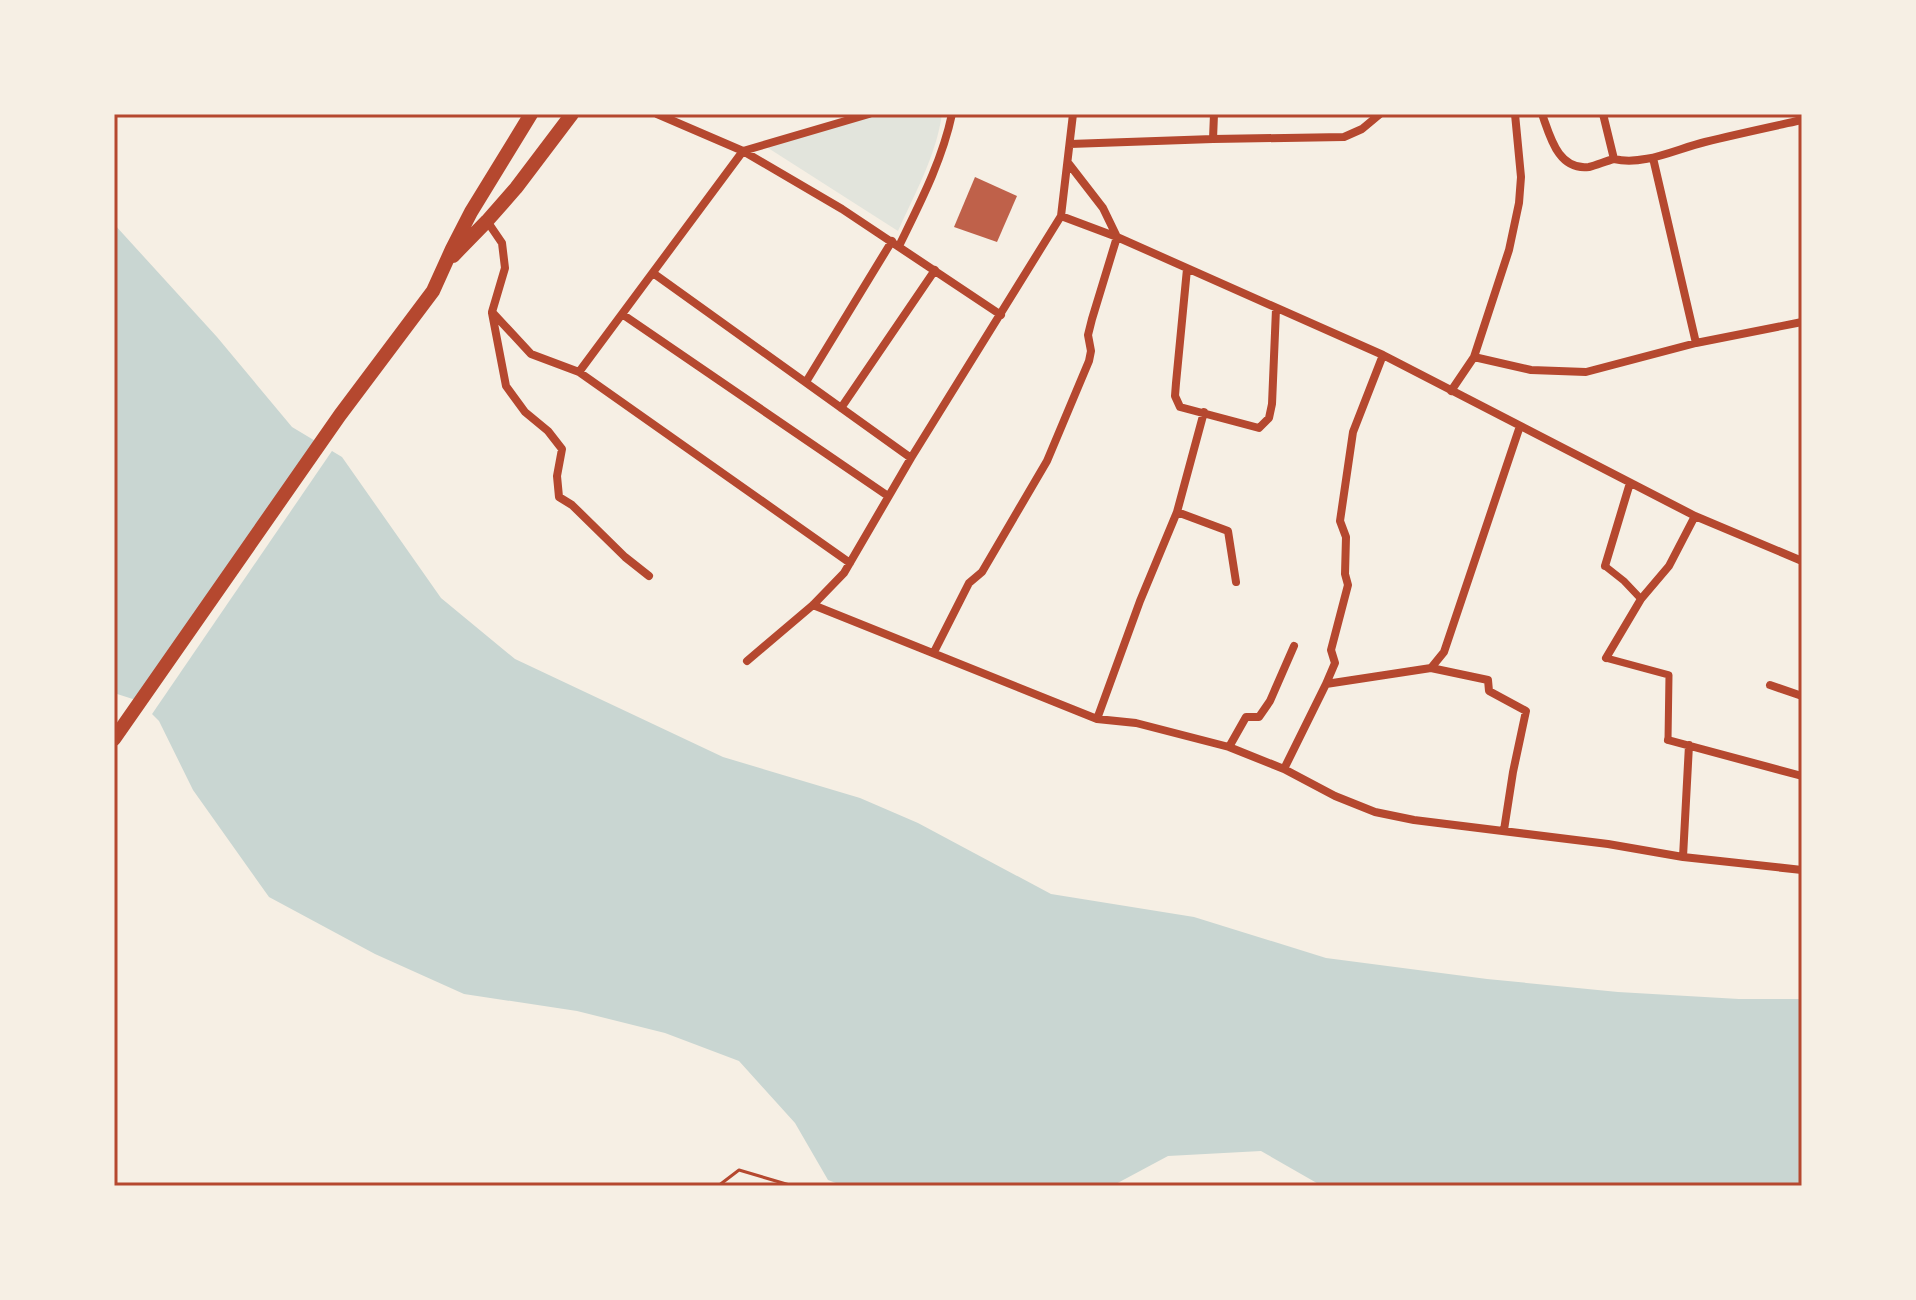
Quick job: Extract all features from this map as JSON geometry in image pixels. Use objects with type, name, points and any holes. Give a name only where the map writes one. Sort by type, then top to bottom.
[{"type":"main road","points":[[433,291],[471,212],[531,114]]},
{"type":"main road","points":[[114,739],[340,415],[433,291],[454,255],[516,188],[572,114]]},
{"type":"street","points":[[657,114],[743,151],[842,209],[1001,315]]},
{"type":"street","points":[[579,372],[743,151],[869,114]]},
{"type":"street","points":[[806,382],[896,244],[927,187],[946,141],[952,114]]},
{"type":"street","points":[[747,661],[813,605],[844,573],[911,458],[1061,216],[1073,114]]},
{"type":"street","points":[[1213,139],[1214,114]]},
{"type":"street","points":[[1070,144],[1344,137],[1362,129],[1380,114]]},
{"type":"street","points":[[1451,391],[1474,357],[1509,250],[1521,177],[1515,114]]},
{"type":"street","points":[[1542,114],[1554,147],[1567,163],[1586,167],[1614,159],[1653,158],[1702,143],[1802,120]]},
{"type":"street","points":[[1603,114],[1614,159]]},
{"type":"street","points":[[1653,158],[1696,343]]},
{"type":"street","points":[[934,652],[969,583],[982,572],[1047,461],[1089,361],[1088,335],[1117,237],[1103,208],[1069,164]]},
{"type":"street","points":[[1061,216],[1117,237],[1383,355],[1695,516],[1802,561]]},
{"type":"street","points":[[487,221],[502,243],[504,259],[505,268],[492,312],[506,386],[525,412],[548,431],[562,449],[557,476],[559,497],[572,505],[649,576]]},
{"type":"street","points":[[1187,269],[1175,396],[1180,407],[1259,428],[1269,418],[1276,309]]},
{"type":"street","points":[[841,408],[935,270]]},
{"type":"street","points":[[653,273],[911,458]]},
{"type":"street","points":[[492,312],[531,354],[579,372],[850,563]]},
{"type":"street","points":[[622,314],[888,496]]},
{"type":"street","points":[[1474,357],[1531,370],[1586,372],[1696,343],[1802,322]]},
{"type":"street","points":[[1284,769],[1335,663],[1331,650],[1348,585],[1345,574],[1346,537],[1340,521],[1353,432],[1383,355]]},
{"type":"street","points":[[1097,719],[1140,601],[1177,512],[1204,412]]},
{"type":"street","points":[[1431,668],[1444,652],[1520,426]]},
{"type":"street","points":[[1630,483],[1605,566],[1641,599]]},
{"type":"street","points":[[1177,512],[1228,531],[1236,582]]},
{"type":"street","points":[[1695,516],[1669,566],[1641,599],[1606,658],[1669,675],[1668,740],[1802,776]]},
{"type":"street","points":[[813,605],[1097,719],[1136,723],[1229,747],[1375,812],[1683,857],[1802,870]]},
{"type":"street","points":[[1229,747],[1246,717],[1259,717],[1270,701],[1294,646]]},
{"type":"street","points":[[1326,684],[1431,668],[1488,680],[1489,691],[1526,711],[1504,830]]},
{"type":"street","points":[[1770,685],[1802,696]]},
{"type":"street","points":[[1683,857],[1689,745]]},
{"type":"path","points":[[718,1186],[739,1170],[793,1186]]},
{"type":"shaded area","points":[[872,114],[942,114],[930,159],[898,231],[765,146]]},
{"type":"shaded area","points":[[114,224],[217,337],[292,427],[342,457],[441,598],[515,659],[723,757],[860,798],[918,823],[1051,894],[1194,917],[1326,958],[1618,992],[1802,999],[1802,1186],[1322,1186],[1261,1151],[1168,1156],[1112,1186],[844,1186],[828,1180],[795,1123],[739,1061],[665,1033],[577,1011],[464,994],[375,954],[269,897],[193,790],[159,721],[139,701],[114,693]]},
{"type":"pier","points":[[322,441],[334,448],[150,717],[138,705]]},
{"type":"building","points":[[975,177],[1017,196],[997,242],[954,227]]}]
